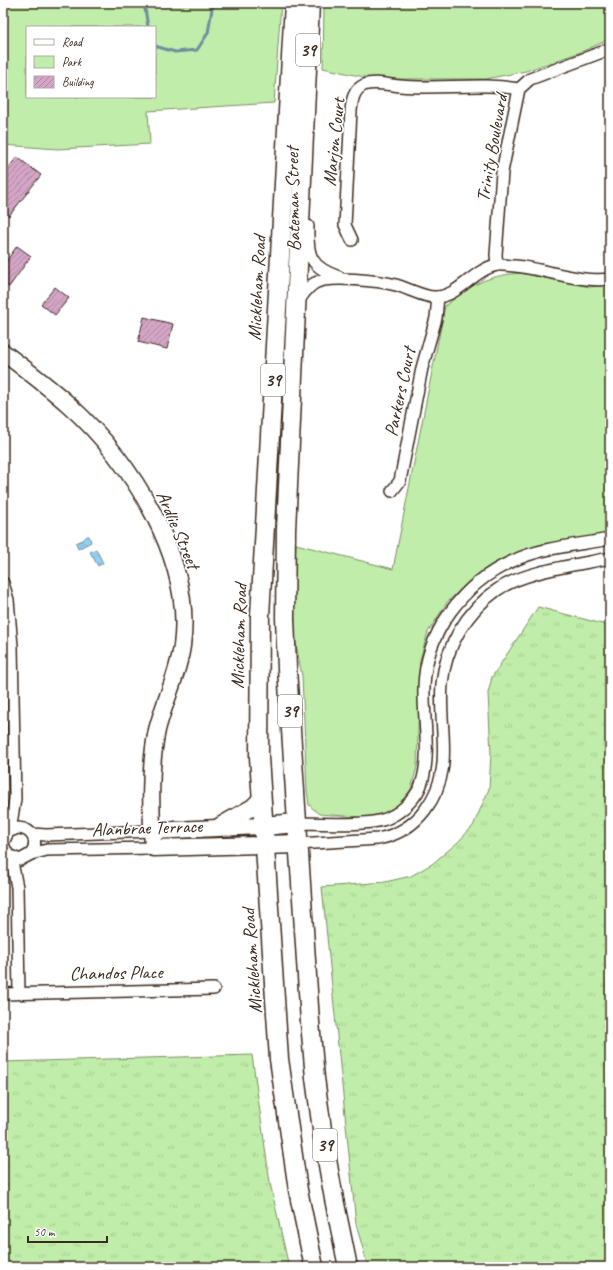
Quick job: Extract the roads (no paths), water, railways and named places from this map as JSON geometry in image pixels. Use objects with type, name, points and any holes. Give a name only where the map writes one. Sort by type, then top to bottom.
[{"type":"main road","name":"Mickleham Road","points":[[294,3],[260,616],[258,689],[264,845],[279,1060],[297,1184],[314,1267]]},
{"type":"main road","name":"Mickleham Road","points":[[310,3],[286,530],[285,618],[298,844],[315,1078],[334,1198],[348,1267]]},
{"type":"main road","points":[[263,826],[297,823]]},
{"type":"main road","points":[[264,845],[298,844]]},
{"type":"street","name":"Trinity Boulevard","points":[[497,264],[496,255],[502,172],[519,89],[530,80],[610,49]]},
{"type":"street","name":"Marjon Court","points":[[352,240],[345,225],[351,111],[353,98],[359,88],[372,84],[442,88],[496,85],[519,89]]},
{"type":"street","name":"Bateman Street","points":[[305,97],[311,162],[308,238],[310,254],[315,265],[320,269],[347,280]]},
{"type":"street","points":[[438,297],[450,294],[475,274],[497,264],[522,267],[594,281],[610,279]]},
{"type":"street","name":"Bateman Street","points":[[297,303],[306,290],[316,282],[325,280],[347,280],[395,285],[432,297],[438,297]]},
{"type":"street","name":"Parkers Court","points":[[392,491],[400,481],[422,368],[436,318],[438,297]]},
{"type":"street","name":"Ardlie Street","points":[[3,352],[70,405],[114,454],[130,475],[153,514],[171,555],[179,579],[184,616],[182,647],[153,750],[153,848]]},
{"type":"street","points":[[297,823],[372,822],[390,818],[404,807],[422,783],[425,768],[424,687],[428,660],[437,632],[454,606],[477,582],[514,560],[545,551],[610,539]]},
{"type":"street","points":[[298,844],[378,839],[390,836],[416,822],[436,796],[444,770],[442,684],[448,659],[459,632],[476,609],[498,590],[510,584],[545,571],[610,558]]},
{"type":"street","points":[[3,583],[8,600],[12,632],[15,799],[5,844],[17,887],[19,993]]},
{"type":"street","points":[[214,828],[230,821],[253,807],[262,798]]},
{"type":"street","points":[[15,799],[27,831],[35,844],[28,857],[17,887]]},
{"type":"street","name":"Alanbrae Terrace","points":[[263,826],[46,835],[27,831],[5,844],[28,857],[47,850],[264,845]]},
{"type":"street","name":"Chandos Place","points":[[3,994],[214,989]]},
{"type":"water","points":[[89,536],[91,542],[78,549],[76,543],[83,540]]},
{"type":"water","points":[[96,549],[103,563],[98,566],[90,552]]},
{"type":"waterway","points":[[144,3],[148,26]]},
{"type":"waterway","points":[[156,46],[175,52],[197,50],[208,33],[213,3]]}]
